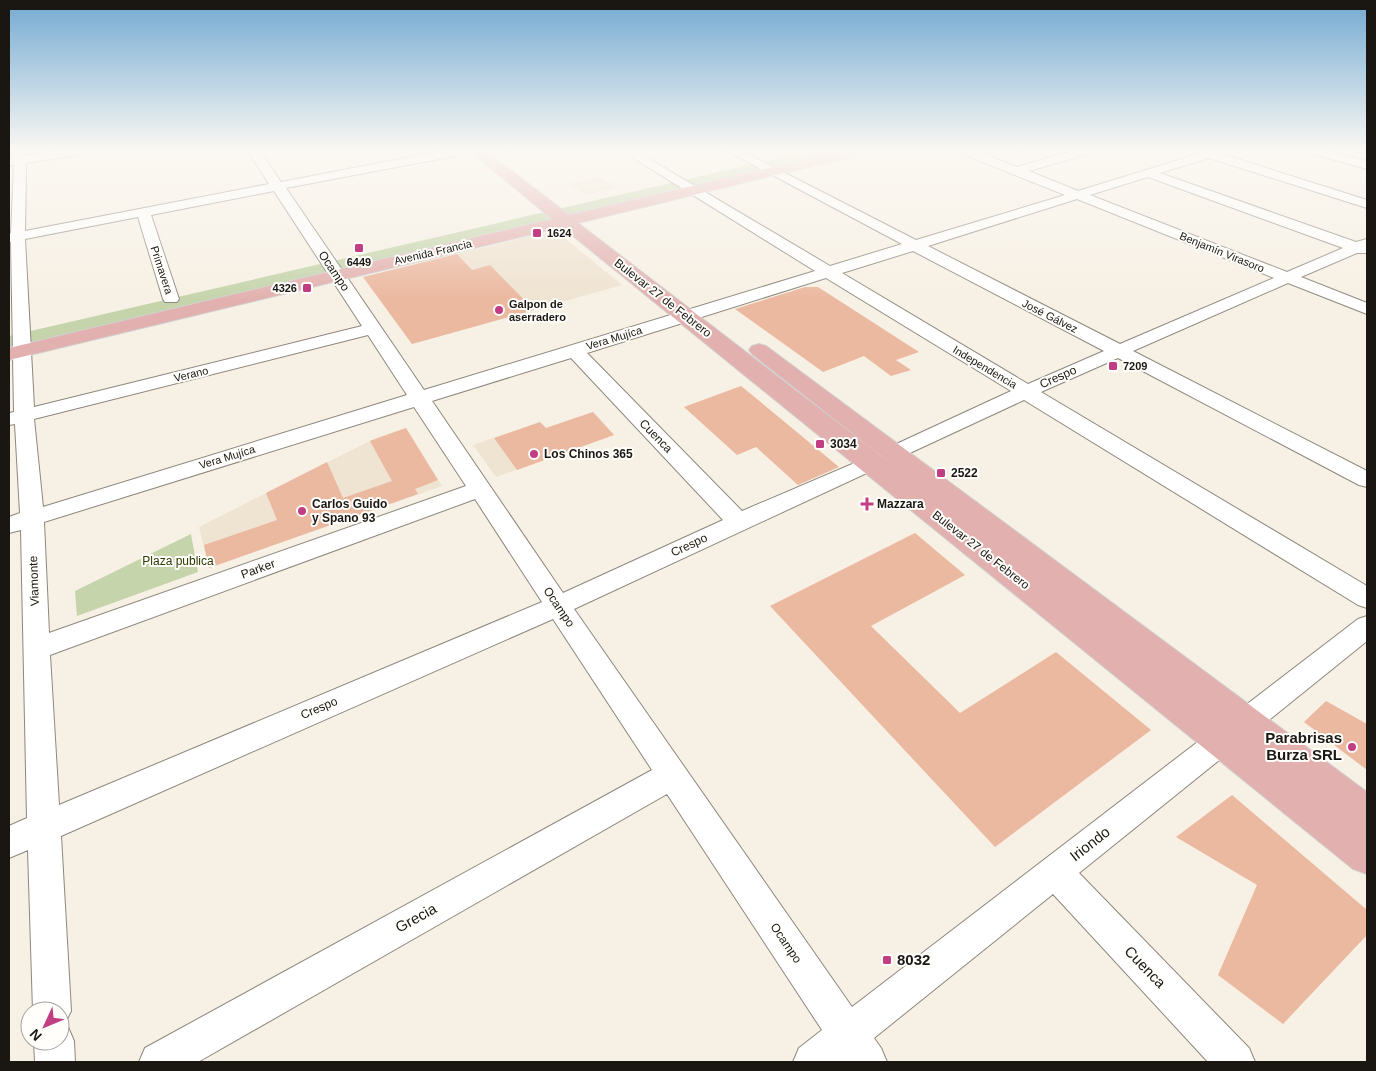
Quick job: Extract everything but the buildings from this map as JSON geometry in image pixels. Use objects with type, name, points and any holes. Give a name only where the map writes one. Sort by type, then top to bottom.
[{"type":"main road","name":"Bulevar 27 de Febrero","points":[[550,201],[675,286]]},
{"type":"main road","name":"Avenida Francia","points":[[15,344],[620,201]]},
{"type":"main road","name":"Bulevar 27 de Febrero","points":[[568,213],[694,308],[883,459],[1234,731],[1367,855]]},
{"type":"main road","name":"Avenida Francia","points":[[15,344],[172,299],[333,269]]},
{"type":"main road","name":"Bulevar 27 de Febrero","points":[[1234,731],[1367,814]]},
{"type":"street","name":"Viamonte","points":[[14,201],[13,237],[16,417],[20,521],[36,649],[52,1001]]},
{"type":"street","points":[[13,237],[200,201]]},
{"type":"street","name":"Ocampo","points":[[288,201],[857,1049]]},
{"type":"street","name":"Independencia","points":[[710,201],[1367,598]]},
{"type":"street","name":"José Gálvez","points":[[830,201],[1367,480]]},
{"type":"street","name":"Vera Mujíca","points":[[20,521],[574,350],[694,308],[828,272],[1058,201]]},
{"type":"street","name":"Benjamín Virasoro","points":[[1092,201],[1367,309]]},
{"type":"street","points":[[1229,201],[1364,247]]},
{"type":"street","name":"Primavera","points":[[143,212],[172,299]]},
{"type":"street","name":"Crespo","points":[[9,842],[558,606],[739,522],[883,459],[1025,392],[1287,278],[1364,247]]},
{"type":"street","name":"Verano","points":[[16,417],[373,328]]},
{"type":"street","name":"Cuenca","points":[[574,350],[739,522]]},
{"type":"street","name":"Parker","points":[[36,649],[481,489]]},
{"type":"street","name":"Iriondo","points":[[813,1062],[857,1049],[1054,872],[1367,626]]},
{"type":"street","name":"Grecia","points":[[159,1062],[673,774]]},
{"type":"street","name":"Cuenca","points":[[1054,872],[1235,1062]]},
{"type":"shaded area","points":[[555,230],[622,285],[412,344],[363,277]]},
{"type":"shaded area","name":"Los Chinos 365","points":[[593,412],[614,435],[496,477],[473,445],[540,422],[546,428]]},
{"type":"shaded area","name":"Carlos Guido y Spano 93","points":[[406,428],[442,486],[209,568],[199,527],[378,437]]},
{"type":"green space","points":[[593,201],[648,201],[9,354],[9,336]]},
{"type":"green space","name":"Plaza publica","points":[[191,534],[198,572],[77,616],[75,591]]},
{"type":"place","name":"1624","points":[[537,233]]},
{"type":"place","name":"6449","points":[[359,248]]},
{"type":"place","name":"4326","points":[[307,288]]},
{"type":"place","name":"Galpon de aserradero","points":[[499,310]]},
{"type":"place","name":"7209","points":[[1113,366]]},
{"type":"place","name":"3034","points":[[820,444]]},
{"type":"place","name":"Los Chinos 365","points":[[534,454]]},
{"type":"place","name":"2522","points":[[941,473]]},
{"type":"place","name":"Mazzara","points":[[867,504]]},
{"type":"place","name":"Carlos Guido y Spano 93","points":[[302,511]]},
{"type":"place","name":"Parabrisas Burza SRL","points":[[1352,747]]},
{"type":"place","name":"8032","points":[[887,960]]}]
